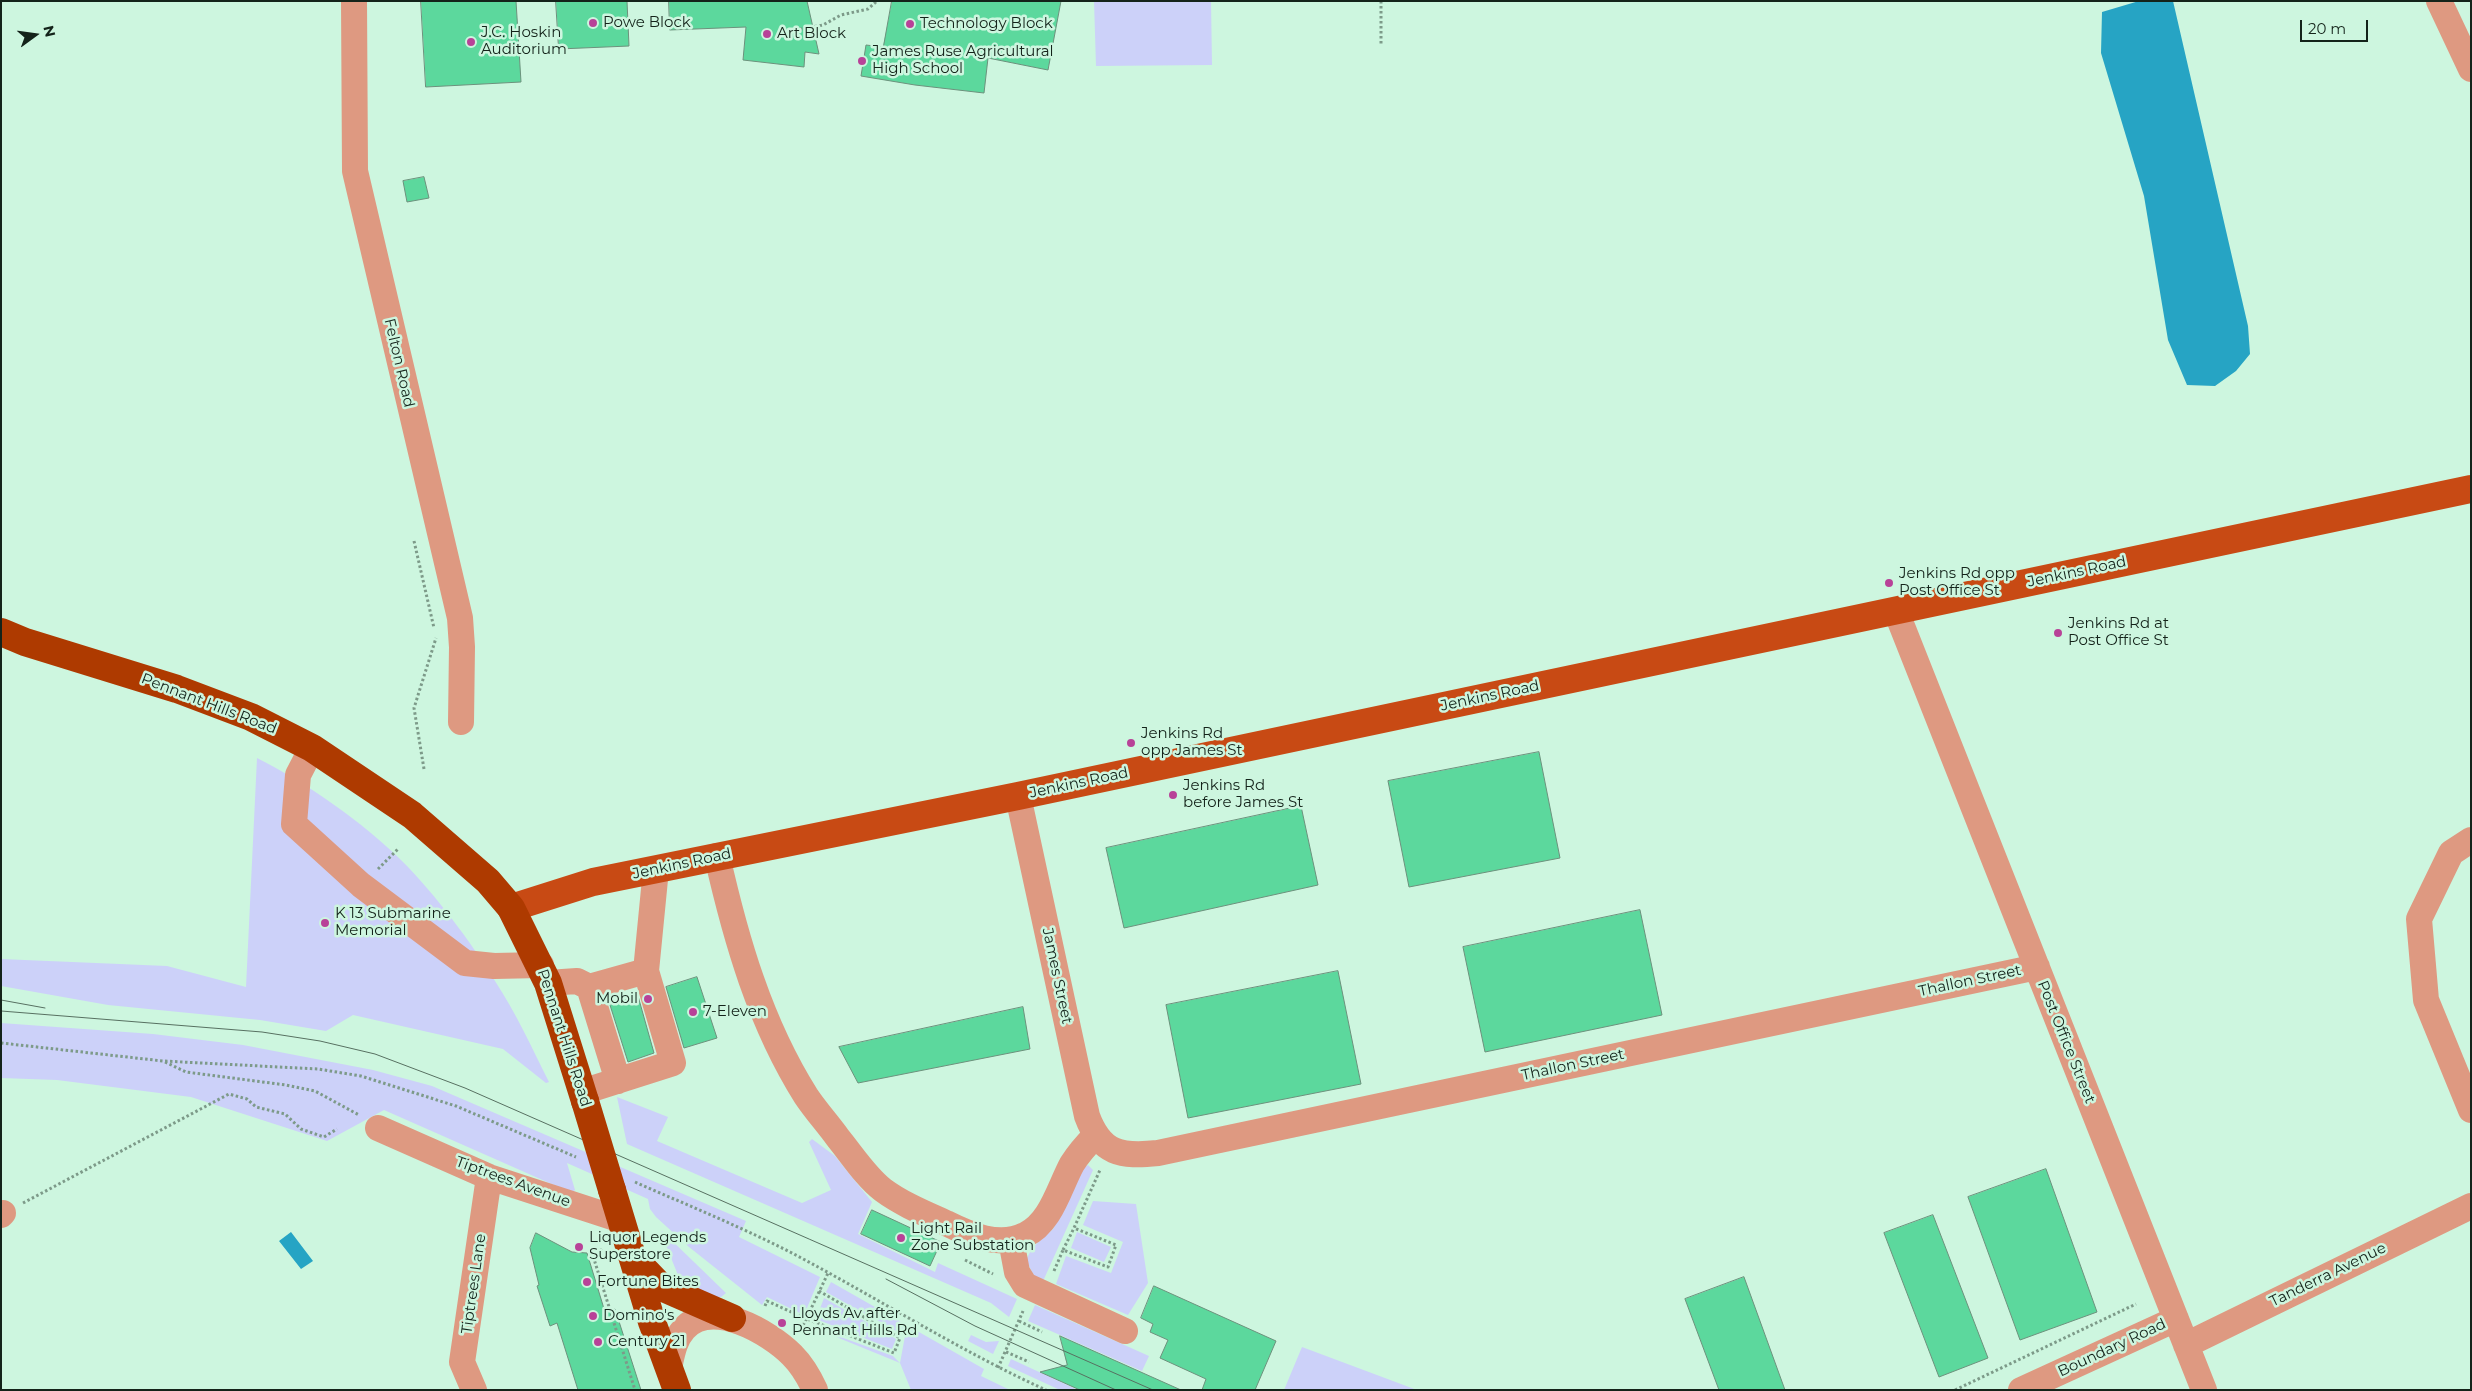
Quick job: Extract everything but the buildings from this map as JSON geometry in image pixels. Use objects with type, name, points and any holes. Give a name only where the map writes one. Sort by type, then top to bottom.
[{"type":"highway","name":"Pennant Hills Road","points":[[1,632],[25,642],[177,689],[251,717],[312,748],[412,815],[488,880],[511,908],[544,974],[652,1322],[673,1379]]},
{"type":"highway","points":[[633,1256],[661,1287],[732,1318]]},
{"type":"main road","name":"Jenkins Road","points":[[511,908],[567,889],[656,869],[1018,796],[2471,489]]},
{"type":"street","name":"Felton Road","points":[[354,1],[355,171],[460,618],[462,647],[461,722]]},
{"type":"street","points":[[2438,1],[2471,69]]},
{"type":"street","name":"Post Office Street","points":[[1896,611],[2204,1390]]},
{"type":"street","points":[[312,748],[298,775],[294,824],[361,885],[465,963],[544,974],[577,981],[590,987],[646,971]]},
{"type":"street","name":"James Street","points":[[1018,796],[1084,1102],[1103,1142]]},
{"type":"street","points":[[2471,840],[2451,853],[2419,919],[2426,1000],[2471,1110]]},
{"type":"street","points":[[717,856],[728,906],[747,970],[780,1050],[807,1097],[881,1189],[905,1204],[977,1236],[995,1240],[1011,1240],[1026,1235],[1044,1221],[1077,1157],[1103,1142]]},
{"type":"street","points":[[583,1096],[618,1081],[673,1063],[646,971],[656,869]]},
{"type":"street","name":"Thallon Street","points":[[1103,1142],[1134,1155],[1158,1153],[2037,967]]},
{"type":"street","points":[[590,987],[618,1081]]},
{"type":"street","name":"Tiptrees Avenue","points":[[378,1128],[489,1177],[621,1220]]},
{"type":"street","name":"Tiptrees Lane","points":[[474,1390],[462,1362],[489,1177]]},
{"type":"street","name":"Tanderra Avenue","points":[[2186,1345],[2471,1206]]},
{"type":"street","points":[[1011,1240],[1017,1272],[1025,1285],[1125,1332]]},
{"type":"street","points":[[673,1379],[677,1340],[689,1324],[704,1318],[732,1318],[784,1347],[802,1366],[815,1390]]},
{"type":"street","name":"Boundary Road","points":[[2021,1390],[2176,1319]]},
{"type":"path","points":[[790,31],[823,25],[841,15],[868,8],[877,1]]},
{"type":"path","points":[[1381,1],[1381,45]]},
{"type":"path","points":[[163,1061],[186,1072],[286,1085],[315,1091],[343,1105],[378,1128]]},
{"type":"path","points":[[2,1214],[229,1094],[247,1099],[256,1107],[285,1114],[301,1129],[324,1137],[337,1129]]},
{"type":"path","points":[[1053,1273],[1074,1228],[1103,1142]]},
{"type":"path","points":[[1063,1250],[1108,1267],[1116,1245],[1074,1228]]},
{"type":"path","points":[[602,1249],[594,1259],[635,1390]]},
{"type":"path","points":[[958,1257],[1000,1277]]},
{"type":"path","points":[[801,1331],[828,1273]]},
{"type":"path","points":[[763,1311],[767,1300],[807,1319],[894,1353],[900,1338],[819,1291]]},
{"type":"path","points":[[1955,1390],[2136,1304]]},
{"type":"path","points":[[998,1368],[1019,1321],[1042,1332]]},
{"type":"path","points":[[1006,1352],[1029,1362]]},
{"type":"shaded area","points":[[1094,1],[1211,1],[1212,65],[1096,66]]},
{"type":"shaded area","points":[[2139,1],[2173,1],[2248,326],[2250,354],[2236,371],[2215,386],[2187,385],[2168,340],[2144,196],[2101,53],[2102,12]]},
{"type":"shaded area","points":[[257,758],[314,791],[352,818],[402,861],[427,888],[464,935],[503,993],[549,1082],[546,1083],[503,1049],[353,1015],[326,1031],[260,1020],[108,1005],[1,986],[1,959],[167,966],[246,987]]},
{"type":"shaded area","points":[[1,1023],[153,1034],[243,1045],[373,1070],[432,1086],[746,1221],[739,1237],[820,1277],[804,1315],[767,1297],[762,1305],[689,1247],[656,1217],[650,1209],[648,1199],[567,1163],[575,1190],[572,1193],[384,1110],[327,1141],[191,1097],[57,1080],[1,1078]]},
{"type":"shaded area","points":[[617,1097],[668,1117],[657,1141],[802,1203],[831,1190],[809,1142],[812,1139],[835,1156],[872,1202],[858,1234],[935,1272],[938,1263],[1017,1299],[1009,1317],[991,1303],[627,1144]]},
{"type":"shaded area","points":[[1088,1165],[1093,1170],[1044,1279],[1037,1282],[1026,1260],[1032,1248],[1053,1229],[1081,1170]]},
{"type":"shaded area","points":[[1093,1201],[1136,1204],[1148,1283],[1128,1315],[1056,1284],[1066,1256],[1111,1273],[1123,1242],[1083,1225]]},
{"type":"shaded area","points":[[662,1231],[726,1293],[721,1297],[716,1297],[682,1285],[661,1233]]},
{"type":"shaded area","points":[[291,1232],[313,1261],[301,1269],[279,1241]]},
{"type":"shaded area","points":[[1077,1232],[1111,1247],[1104,1262],[1071,1248]]},
{"type":"shaded area","points":[[831,1282],[984,1369],[981,1376],[1010,1390],[911,1390],[900,1363],[905,1336],[826,1292]]},
{"type":"shaded area","points":[[824,1298],[896,1339],[892,1349],[816,1319]]},
{"type":"shaded area","points":[[1035,1305],[1149,1356],[1142,1371],[1028,1321]]},
{"type":"shaded area","points":[[802,1323],[893,1356],[900,1363]]},
{"type":"shaded area","points":[[971,1335],[986,1342],[999,1341],[993,1354],[968,1341]]},
{"type":"shaded area","points":[[1302,1347],[1417,1390],[1284,1390]]},
{"type":"shaded area","points":[[1011,1359],[1078,1390],[1060,1390],[1008,1366]]},
{"type":"tram line","points":[[1,1000],[45,1008]]},
{"type":"tram line","points":[[1,1011],[262,1032],[320,1041],[375,1054],[465,1088],[1153,1390]]},
{"type":"tram line","points":[[886,1279],[975,1326],[1116,1390]]},
{"type":"place","name":"Powe Block","points":[[593,23]]},
{"type":"place","name":"Technology Block","points":[[910,24]]},
{"type":"place","name":"Art Block","points":[[767,34]]},
{"type":"place","name":"J.C. Hoskin Auditorium","points":[[471,42]]},
{"type":"place","name":"James Ruse Agricultural High School","points":[[862,61]]},
{"type":"place","name":"Jenkins Rd opp Post Office St","points":[[1889,583]]},
{"type":"place","name":"Jenkins Rd at Post Office St","points":[[2058,633]]},
{"type":"place","name":"Jenkins Rd opp James St","points":[[1131,743]]},
{"type":"place","name":"Jenkins Rd before James St","points":[[1173,795]]},
{"type":"place","name":"K 13 Submarine Memorial","points":[[325,923]]},
{"type":"place","name":"Mobil","points":[[648,999]]},
{"type":"place","name":"7-Eleven","points":[[693,1012]]},
{"type":"place","name":"Light Rail Zone Substation","points":[[901,1238]]},
{"type":"place","name":"Liquor Legends Superstore","points":[[579,1247]]},
{"type":"place","name":"Fortune Bites","points":[[587,1282]]},
{"type":"place","name":"Domino's","points":[[593,1316]]},
{"type":"place","name":"Lloyds Av after Pennant Hills Rd","points":[[782,1323]]},
{"type":"place","name":"Century 21","points":[[598,1342]]}]
